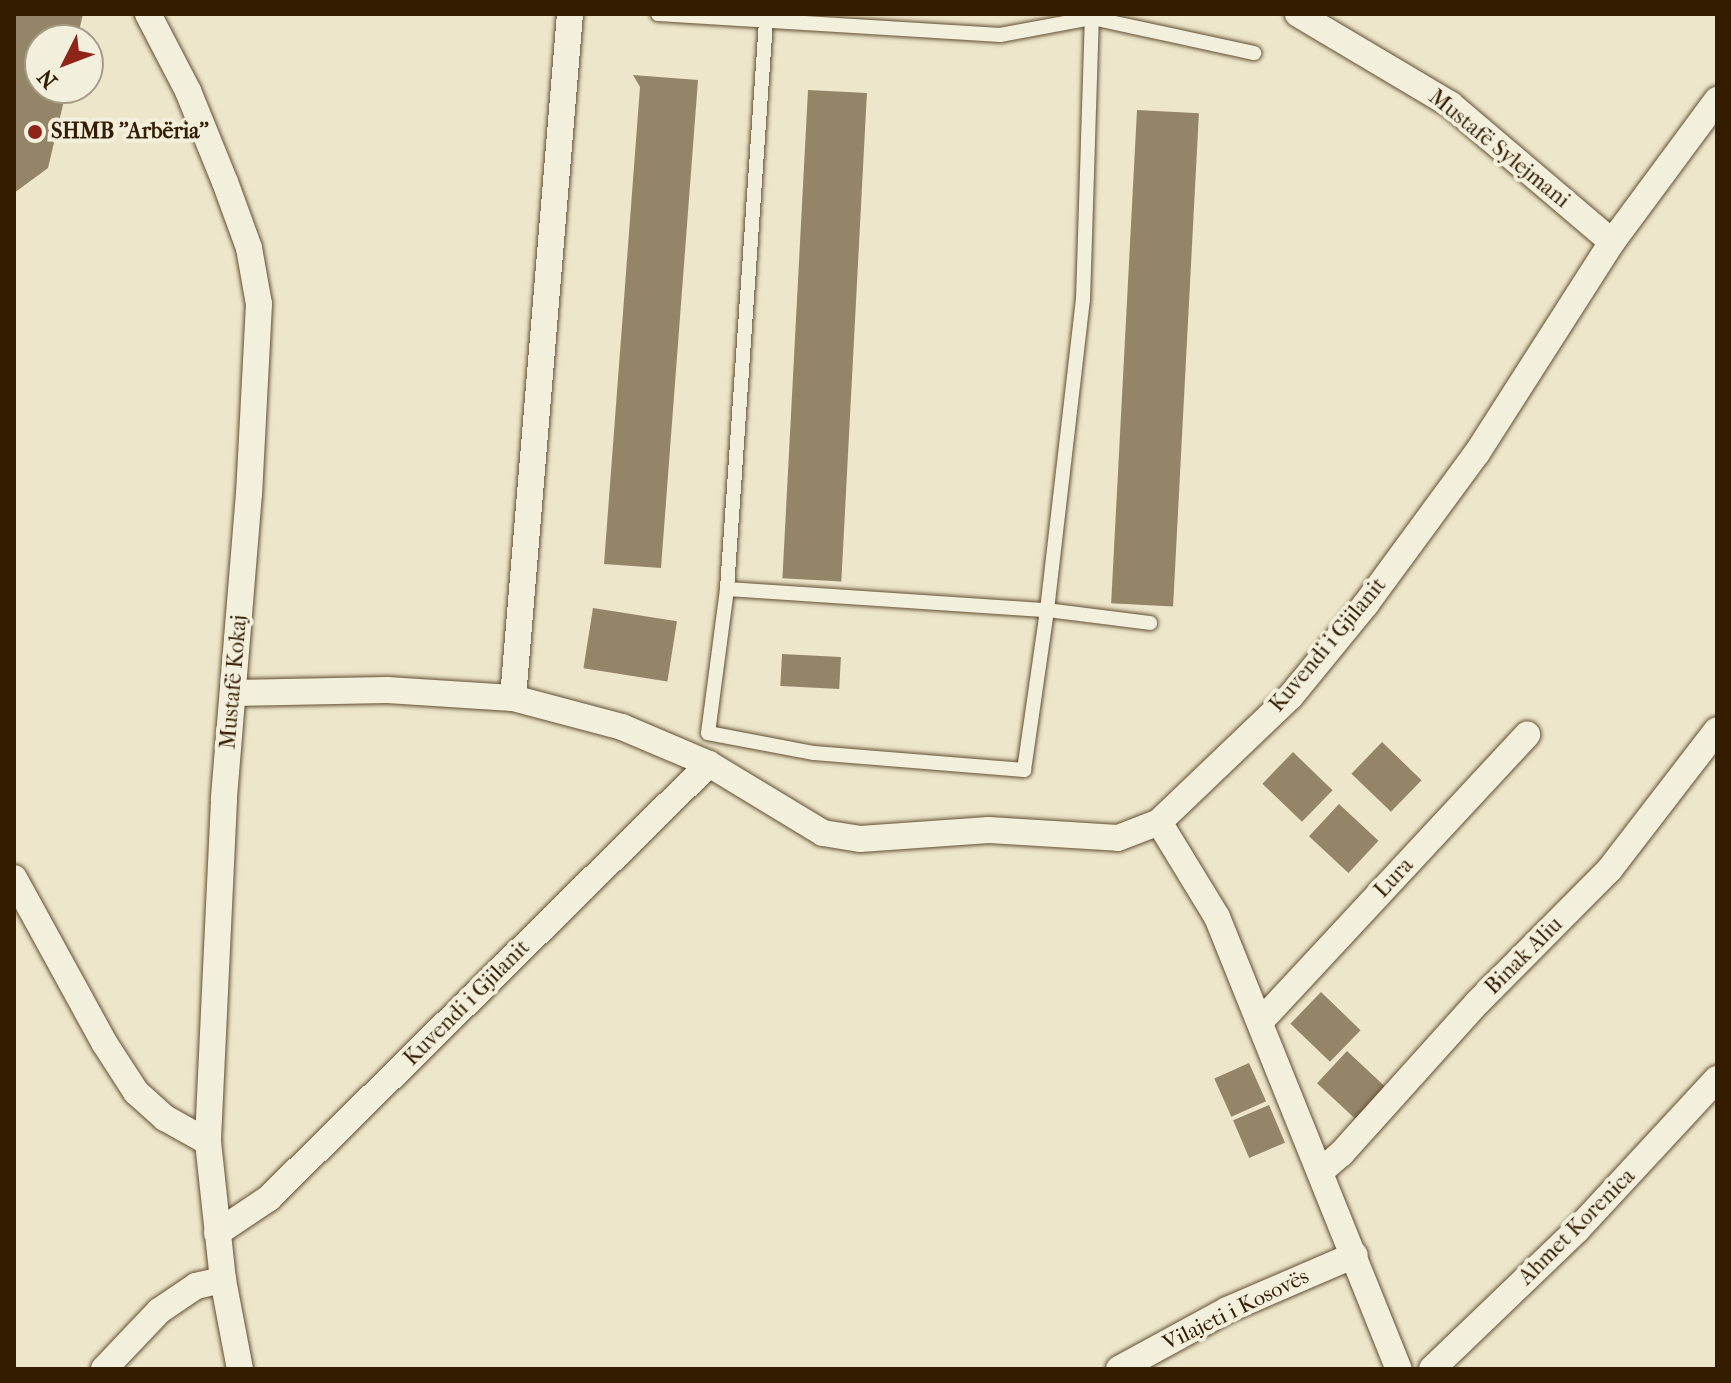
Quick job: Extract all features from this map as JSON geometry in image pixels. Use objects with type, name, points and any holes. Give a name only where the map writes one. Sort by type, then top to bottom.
[{"type":"street","points":[[513,698],[570,14]]},
{"type":"street","name":"Mustafë Sylejmani","points":[[1298,14],[1451,105],[1612,242]]},
{"type":"street","name":"Mustafë Kokaj","points":[[151,15],[188,91],[225,182],[249,248],[259,304],[224,800],[208,1142],[223,1280],[240,1369]]},
{"type":"street","name":"Kuvendi i Gjilanit","points":[[217,1233],[269,1198],[709,764],[823,833],[860,839],[989,830],[1118,838],[1159,822],[1291,696],[1366,604],[1477,453],[1612,242],[1717,100]]},
{"type":"street","points":[[233,693],[387,690],[513,698],[622,727],[709,764]]},
{"type":"street","name":"Binak Aliu","points":[[1320,1172],[1341,1154],[1477,1003],[1610,869],[1717,730]]},
{"type":"street","name":"Lura","points":[[1261,1021],[1527,735]]},
{"type":"street","points":[[1159,822],[1217,917],[1399,1369]]},
{"type":"street","points":[[14,878],[105,1044],[136,1092],[165,1118],[208,1142]]},
{"type":"street","name":"Ahmet Korenica","points":[[1432,1369],[1577,1230],[1717,1079]]},
{"type":"street","name":"Vilajeti i Kosovës","points":[[1119,1369],[1227,1310],[1355,1255]]},
{"type":"street","points":[[104,1369],[159,1311],[196,1286],[223,1280]]},
{"type":"lane","points":[[658,14],[1000,35],[1092,18],[1254,53]]},
{"type":"lane","points":[[708,733],[814,753],[1024,770],[1047,610],[1083,300],[1092,18]]},
{"type":"lane","points":[[709,764],[708,733],[727,589],[766,21]]},
{"type":"lane","points":[[727,589],[1047,610],[1150,623]]},
{"type":"building","name":"SHMB ''Arbëria''","points":[[14,14],[83,14],[81,24],[24,24],[24,104],[63,104],[48,168],[14,193]]},
{"type":"building","points":[[633,75],[698,80],[661,568],[604,564],[640,87]]},
{"type":"building","points":[[808,90],[867,93],[841,581],[782,578]]},
{"type":"building","points":[[1137,110],[1199,113],[1173,607],[1111,603]]},
{"type":"building","points":[[593,608],[677,621],[667,682],[583,668]]},
{"type":"building","points":[[782,654],[841,657],[839,689],[780,686]]},
{"type":"building","points":[[1382,742],[1422,780],[1391,812],[1351,774]]},
{"type":"building","points":[[1293,752],[1333,790],[1302,822],[1262,784]]},
{"type":"building","points":[[1339,804],[1378,841],[1348,873],[1309,836]]},
{"type":"building","points":[[1321,992],[1361,1030],[1330,1062],[1290,1024]]},
{"type":"building","points":[[1347,1051],[1388,1089],[1358,1121],[1317,1083]]},
{"type":"building","points":[[1249,1063],[1266,1101],[1231,1117],[1214,1078]]},
{"type":"building","points":[[1269,1105],[1285,1143],[1249,1158],[1233,1120]]},
{"type":"place","name":"SHMB ''Arbëria''","points":[[35,132]]}]
